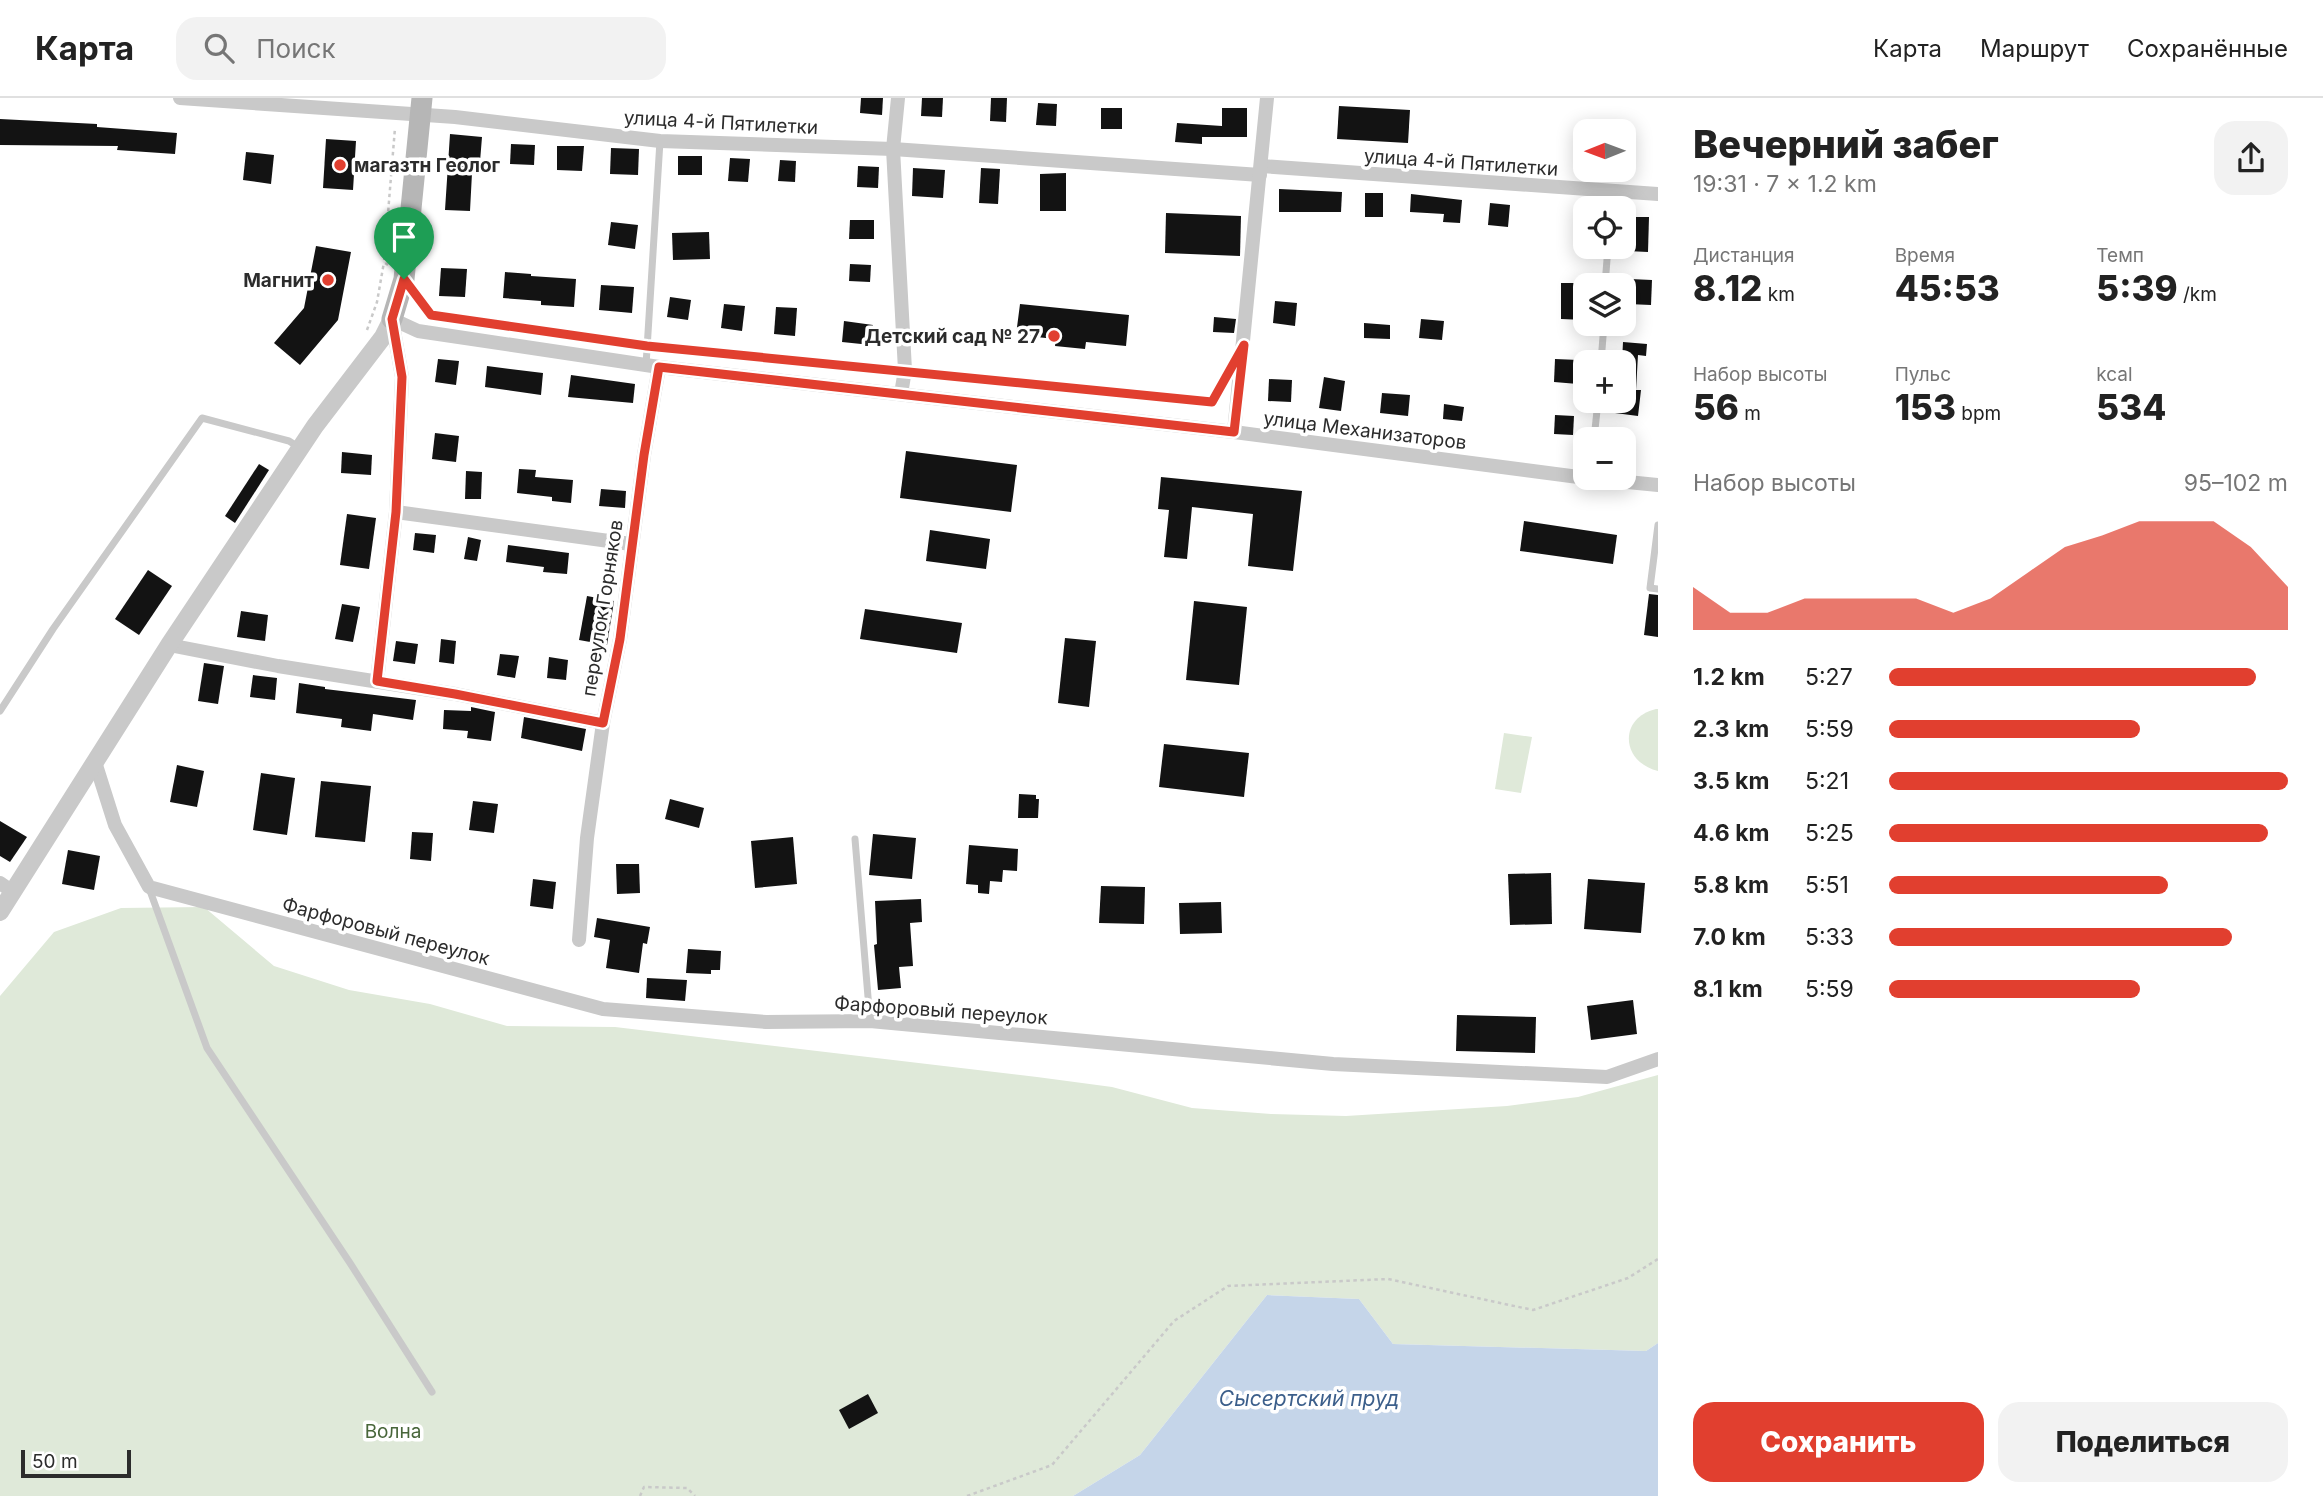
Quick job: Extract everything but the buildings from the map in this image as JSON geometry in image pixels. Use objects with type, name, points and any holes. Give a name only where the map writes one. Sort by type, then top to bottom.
[{"type":"main road","points":[[392,319],[404,279],[421,107]]},
{"type":"street","name":"улица 4-й Пятилетки","points":[[181,98],[397,114],[421,107],[455,117],[660,141],[893,149],[1658,194]]},
{"type":"street","points":[[898,98],[893,149],[905,370],[901,394]]},
{"type":"street","points":[[1234,432],[1267,98]]},
{"type":"street","points":[[0,912],[7,888],[95,762],[169,645],[300,449],[383,337],[392,319]]},
{"type":"street","points":[[377,681],[396,512],[402,377],[392,319]]},
{"type":"street","name":"улица Механизаторов","points":[[392,319],[418,331],[653,366],[1234,432],[1573,476]]},
{"type":"street","name":"переулок Горняков","points":[[579,940],[587,838],[603,723],[620,639],[653,366]]},
{"type":"street","name":"улица Механизаторов","points":[[1636,483],[1658,485]]},
{"type":"street","points":[[396,512],[631,544]]},
{"type":"street","points":[[169,645],[455,694],[603,723]]},
{"type":"street","points":[[95,762],[115,825],[149,887]]},
{"type":"street","name":"Фарфоровый переулок","points":[[149,887],[603,1009],[766,1022],[870,1021],[1360,1065],[1607,1077],[1658,1059]]},
{"type":"lane","points":[[653,366],[647,346],[660,141]]},
{"type":"lane","points":[[1612,191],[1612,196]]},
{"type":"lane","points":[[0,711],[53,629],[202,418],[289,442],[300,449]]},
{"type":"lane","points":[[1658,525],[1650,588],[1658,589]]},
{"type":"lane","points":[[855,839],[870,1021]]},
{"type":"lane","points":[[149,887],[207,1048],[432,1392]]},
{"type":"path","points":[[367,331],[377,302],[384,262],[397,114]]},
{"type":"path","points":[[384,262],[404,279],[431,315],[647,346],[1212,402],[1225,379]]},
{"type":"path","points":[[967,1496],[1052,1465],[1174,1321],[1228,1286],[1388,1279],[1533,1310],[1628,1279],[1658,1259]]},
{"type":"path","points":[[640,1496],[644,1487],[687,1488],[695,1496]]},
{"type":"green space","points":[[1656,709],[1658,771],[1637,759],[1629,740],[1635,721]]},
{"type":"green space","points":[[1504,733],[1532,737],[1521,793],[1495,789]]},
{"type":"green space","name":"Волна","points":[[204,907],[274,966],[349,990],[430,1004],[507,1026],[615,1027],[1037,1077],[1112,1087],[1192,1108],[1346,1116],[1507,1106],[1578,1097],[1658,1075],[1658,1343],[1646,1351],[1393,1344],[1359,1299],[1267,1295],[1140,1455],[1073,1496],[0,1496],[0,996],[54,932],[121,908]]},
{"type":"water","name":"Сысертский пруд","points":[[1267,1295],[1359,1299],[1393,1344],[1646,1351],[1658,1343],[1658,1496],[1073,1496],[1140,1455]]},
{"type":"place","name":"магазтн Геолог","points":[[340,165]]},
{"type":"place","name":"Магнит","points":[[328,280]]},
{"type":"place","name":"Детский сад № 27","points":[[1054,336]]},
{"type":"route","points":[[404,279],[431,315],[647,346],[1212,402],[1244,345],[1234,432],[659,367],[631,544],[620,639],[603,723],[377,681],[396,512],[402,377],[392,319],[404,279]]}]
